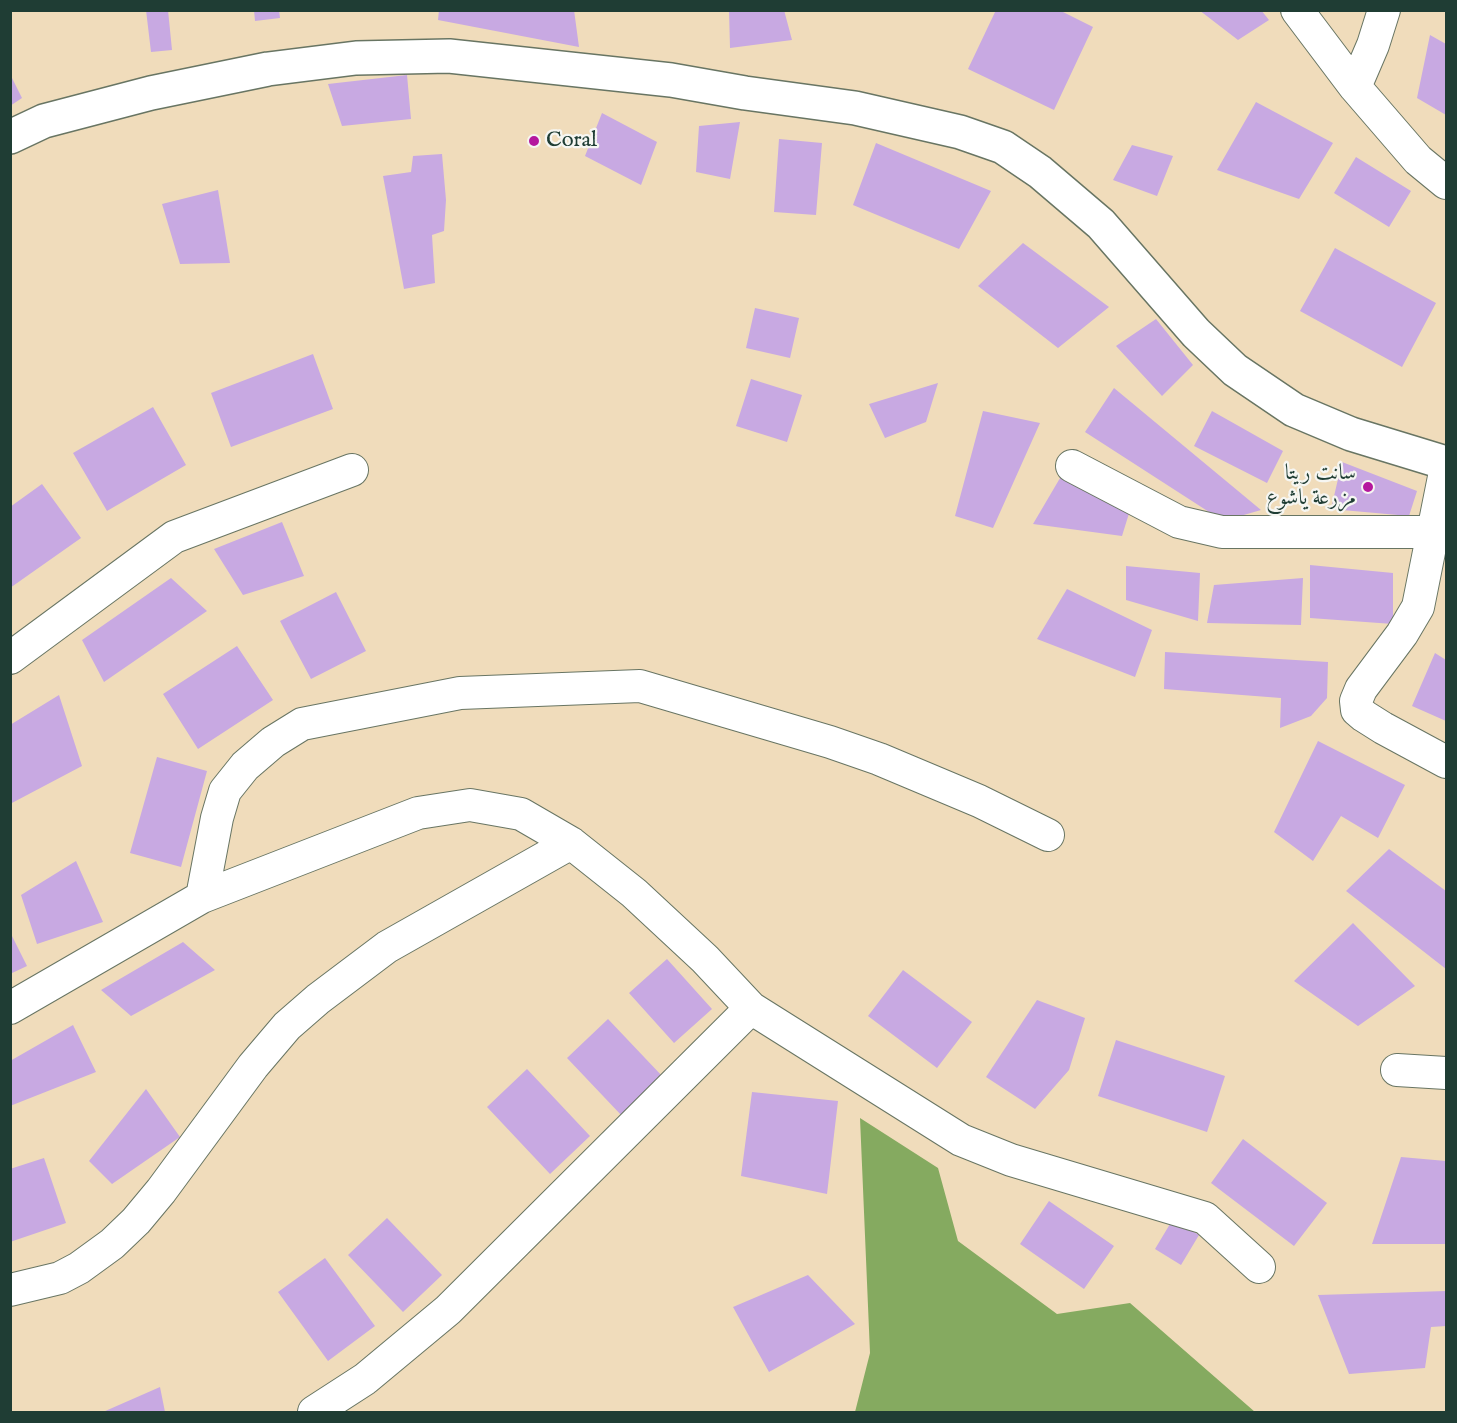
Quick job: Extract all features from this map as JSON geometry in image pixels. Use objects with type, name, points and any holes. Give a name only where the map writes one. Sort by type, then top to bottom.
[{"type":"street","points":[[1297,10],[1355,87],[1418,160],[1446,183]]},
{"type":"street","points":[[1355,87],[1384,10]]},
{"type":"street","points":[[10,137],[44,121],[151,93],[268,69],[356,58],[449,56],[671,80],[855,108],[960,132],[1004,147],[1040,172],[1101,224],[1196,333],[1245,376],[1294,410],[1351,434],[1446,465],[1418,607],[1402,634],[1361,689],[1356,701],[1357,710],[1364,716],[1446,762]]},
{"type":"street","points":[[1072,466],[1179,522],[1222,532],[1433,532]]},
{"type":"street","points":[[10,658],[174,537],[352,470]]},
{"type":"street","points":[[202,897],[217,818],[225,791],[245,766],[273,742],[302,724],[460,693],[640,686],[830,742],[879,759],[979,801],[1048,835]]},
{"type":"street","points":[[10,1008],[202,897],[418,813],[470,805],[521,814],[571,843],[634,893],[705,959],[751,1008],[961,1140],[1011,1160],[1205,1218],[1259,1267]]},
{"type":"street","points":[[10,1290],[60,1278],[79,1268],[112,1244],[136,1221],[161,1191],[260,1058],[287,1026],[318,999],[387,947],[571,843]]},
{"type":"street","points":[[314,1413],[365,1379],[448,1310],[751,1008]]},
{"type":"street","points":[[1397,1070],[1446,1073]]},
{"type":"green space","points":[[860,1118],[938,1168],[958,1241],[1057,1314],[1130,1303],[1255,1412],[855,1412],[870,1353]]},
{"type":"building","points":[[146,10],[168,10],[172,50],[151,52]]},
{"type":"building","points":[[254,10],[279,10],[280,18],[255,21]]},
{"type":"building","points":[[439,10],[574,10],[579,47],[438,20]]},
{"type":"building","points":[[729,10],[784,10],[792,40],[730,48]]},
{"type":"building","points":[[996,10],[1059,10],[1093,27],[1054,110],[968,69]]},
{"type":"building","points":[[1199,10],[1261,10],[1269,20],[1238,40]]},
{"type":"building","points":[[1430,35],[1446,44],[1446,115],[1417,98]]},
{"type":"building","points":[[10,74],[22,98],[10,106]]},
{"type":"building","points":[[407,75],[411,119],[342,126],[328,84]]},
{"type":"building","points":[[1256,102],[1333,143],[1299,199],[1217,170]]},
{"type":"building","points":[[602,113],[657,142],[641,185],[585,156]]},
{"type":"building","points":[[740,122],[730,179],[696,172],[699,126]]},
{"type":"building","points":[[779,139],[822,143],[816,215],[774,212]]},
{"type":"building","points":[[876,143],[991,191],[959,249],[853,205]]},
{"type":"building","points":[[1132,145],[1173,156],[1157,196],[1113,180]]},
{"type":"building","points":[[442,154],[446,200],[444,231],[432,235],[435,283],[404,289],[383,176],[411,172],[413,156]]},
{"type":"building","points":[[1356,157],[1411,191],[1389,227],[1334,193]]},
{"type":"building","points":[[218,190],[230,263],[180,264],[162,204]]},
{"type":"building","points":[[1023,243],[1109,307],[1058,348],[978,286]]},
{"type":"building","points":[[1335,248],[1436,303],[1402,367],[1300,311]]},
{"type":"building","points":[[755,308],[799,318],[790,358],[746,348]]},
{"type":"building","points":[[1156,319],[1193,365],[1162,396],[1116,346]]},
{"type":"building","points":[[313,354],[333,409],[231,447],[211,393]]},
{"type":"building","points":[[751,379],[802,395],[787,442],[736,426]]},
{"type":"building","points":[[938,383],[926,422],[885,438],[869,404]]},
{"type":"building","points":[[1114,388],[1261,510],[1223,521],[1085,432]]},
{"type":"building","points":[[153,407],[186,465],[107,511],[73,453]]},
{"type":"building","points":[[983,411],[1040,423],[993,528],[955,516]]},
{"type":"building","points":[[1212,411],[1283,451],[1267,483],[1194,446]]},
{"type":"building","points":[[1342,462],[1417,491],[1409,516],[1331,509]]},
{"type":"building","points":[[1063,473],[1131,507],[1122,536],[1033,524]]},
{"type":"building","points":[[42,484],[81,538],[10,588],[10,507]]},
{"type":"building","points":[[282,522],[304,576],[243,595],[214,549]]},
{"type":"building","points":[[1310,565],[1393,573],[1393,624],[1310,618]]},
{"type":"building","points":[[1126,566],[1200,573],[1198,621],[1126,600]]},
{"type":"building","points":[[171,578],[207,611],[104,682],[82,640]]},
{"type":"building","points":[[1303,578],[1301,625],[1207,623],[1214,585]]},
{"type":"building","points":[[1067,589],[1152,630],[1135,677],[1037,639]]},
{"type":"building","points":[[336,592],[366,651],[311,679],[280,621]]},
{"type":"building","points":[[237,646],[273,700],[198,749],[163,694]]},
{"type":"building","points":[[1165,652],[1328,662],[1327,698],[1311,716],[1280,728],[1281,698],[1164,689]]},
{"type":"building","points":[[1435,653],[1446,660],[1446,721],[1412,706]]},
{"type":"building","points":[[59,695],[82,766],[10,804],[10,725]]},
{"type":"building","points":[[1318,741],[1405,785],[1378,838],[1341,816],[1313,861],[1274,832]]},
{"type":"building","points":[[157,757],[207,771],[181,867],[130,853]]},
{"type":"building","points":[[1389,849],[1446,891],[1446,969],[1346,891]]},
{"type":"building","points":[[76,861],[103,922],[37,944],[21,895]]},
{"type":"building","points":[[1353,923],[1415,986],[1358,1026],[1294,981]]},
{"type":"building","points":[[10,932],[27,966],[10,974]]},
{"type":"building","points":[[183,942],[215,970],[131,1016],[101,990]]},
{"type":"building","points":[[667,959],[712,1009],[674,1043],[629,993]]},
{"type":"building","points":[[903,970],[972,1022],[937,1068],[868,1016]]},
{"type":"building","points":[[1037,1000],[1085,1018],[1069,1070],[1035,1109],[986,1077]]},
{"type":"building","points":[[608,1019],[663,1077],[622,1116],[567,1058]]},
{"type":"building","points":[[73,1025],[96,1072],[10,1106],[10,1061]]},
{"type":"building","points":[[1116,1040],[1225,1076],[1207,1132],[1098,1096]]},
{"type":"building","points":[[527,1069],[590,1136],[550,1174],[487,1107]]},
{"type":"building","points":[[146,1089],[180,1137],[112,1184],[89,1161]]},
{"type":"building","points":[[752,1092],[838,1101],[827,1194],[741,1176]]},
{"type":"building","points":[[1243,1139],[1327,1203],[1294,1246],[1211,1183]]},
{"type":"building","points":[[1401,1157],[1446,1161],[1446,1244],[1372,1244]]},
{"type":"building","points":[[44,1158],[66,1223],[10,1242],[10,1169]]},
{"type":"building","points":[[1049,1201],[1114,1246],[1084,1289],[1020,1244]]},
{"type":"building","points":[[387,1218],[442,1275],[403,1312],[348,1255]]},
{"type":"building","points":[[1173,1219],[1199,1235],[1181,1265],[1155,1249]]},
{"type":"building","points":[[325,1258],[375,1326],[328,1361],[278,1292]]},
{"type":"building","points":[[808,1275],[855,1324],[769,1372],[733,1307]]},
{"type":"building","points":[[1446,1291],[1446,1326],[1431,1327],[1425,1368],[1349,1374],[1318,1295]]},
{"type":"building","points":[[160,1387],[165,1412],[103,1412]]},
{"type":"place","name":"Coral","points":[[534,141]]},
{"type":"place","name":"سانت ريتا مزرعة ياشوع","points":[[1368,487]]}]
